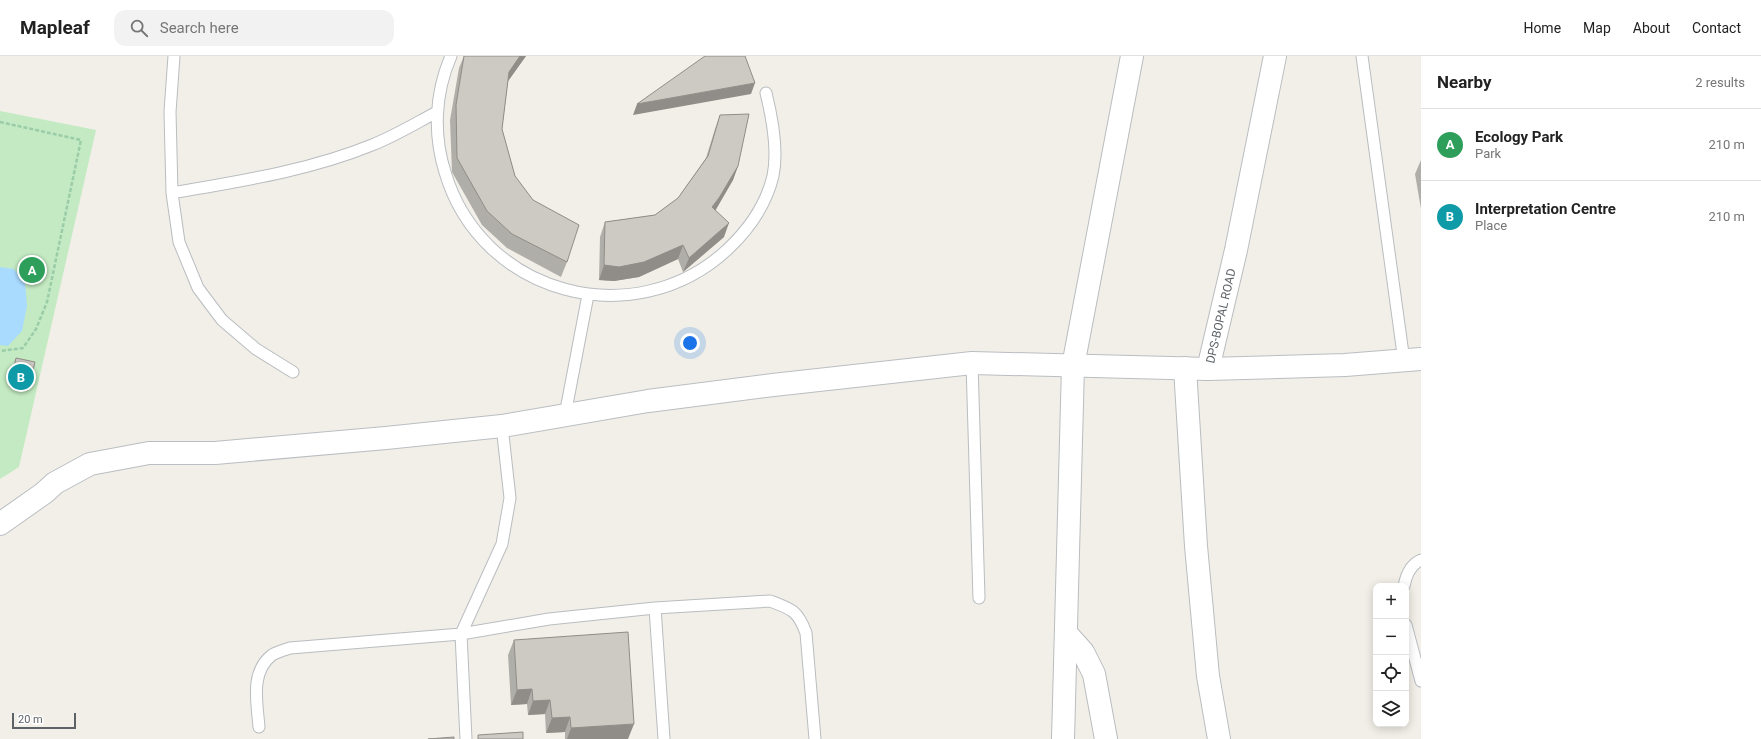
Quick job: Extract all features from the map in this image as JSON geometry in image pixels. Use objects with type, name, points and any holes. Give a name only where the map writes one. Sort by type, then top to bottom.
[{"type":"street","points":[[1063,739],[1073,366],[1132,56]]},
{"type":"street","name":"DPS-BOPAL ROAD","points":[[1275,56],[1236,250],[1208,368],[1345,365],[1413,360]]},
{"type":"street","points":[[0,524],[44,494],[55,483],[90,464],[149,452],[215,453],[502,426],[648,401],[774,384],[972,363],[1208,368]]},
{"type":"street","points":[[1185,368],[1196,546],[1208,676],[1219,739]]},
{"type":"street","points":[[1066,633],[1083,652],[1094,674],[1106,739]]},
{"type":"lane","points":[[174,56],[170,112],[172,193],[179,242],[198,288],[222,320],[256,349],[293,372]]},
{"type":"lane","points":[[451,56],[440,89],[437,112],[441,160],[457,204],[475,230],[502,258],[521,272],[542,282],[565,290],[588,295],[612,296],[635,294],[658,289],[680,281],[701,270],[738,240],[752,221],[764,200],[773,175],[774,146],[771,111],[766,93]]},
{"type":"lane","points":[[1362,56],[1413,360]]},
{"type":"lane","points":[[172,193],[282,173],[328,161],[374,145],[437,112]]},
{"type":"lane","points":[[565,415],[588,295]]},
{"type":"lane","points":[[972,363],[979,598]]},
{"type":"lane","points":[[466,739],[461,634],[502,544],[510,498],[502,426]]},
{"type":"lane","points":[[1405,583],[1406,576],[1415,562],[1421,560]]},
{"type":"lane","points":[[259,727],[256,688],[260,670],[272,655],[290,648],[461,634],[549,619],[655,608],[770,601],[788,608],[801,618],[806,633],[815,739]]},
{"type":"lane","points":[[655,608],[664,739]]},
{"type":"lane","points":[[1409,636],[1421,681]]},
{"type":"path","points":[[0,122],[81,140],[47,302],[36,329],[23,348],[0,351]]},
{"type":"green space","points":[[0,111],[96,130],[19,467],[0,479]]},
{"type":"water","points":[[0,267],[14,269],[25,283],[27,306],[22,331],[8,346],[0,345]]},
{"type":"building","points":[[464,56],[520,56],[509,72],[502,129],[515,176],[533,200],[579,225],[567,262],[512,234],[487,211],[457,158],[456,105]]},
{"type":"building","points":[[705,56],[745,56],[755,83],[637,104]]},
{"type":"building","points":[[749,114],[738,166],[712,207],[729,223],[689,258],[683,245],[644,262],[619,267],[604,265],[605,222],[655,215],[678,198],[708,156],[720,115]]},
{"type":"building","points":[[16,358],[35,362],[29,387],[10,383]]},
{"type":"building","points":[[628,632],[634,724],[571,728],[570,717],[552,718],[550,700],[533,701],[532,689],[517,690],[514,640]]},
{"type":"building","points":[[523,732],[523,739],[478,739],[478,735]]},
{"type":"building","points":[[454,737],[454,739],[428,739]]},
{"type":"place","name":"Ecology Park","points":[[32,270]]},
{"type":"place","name":"Interpretation Centre","points":[[21,377]]}]
